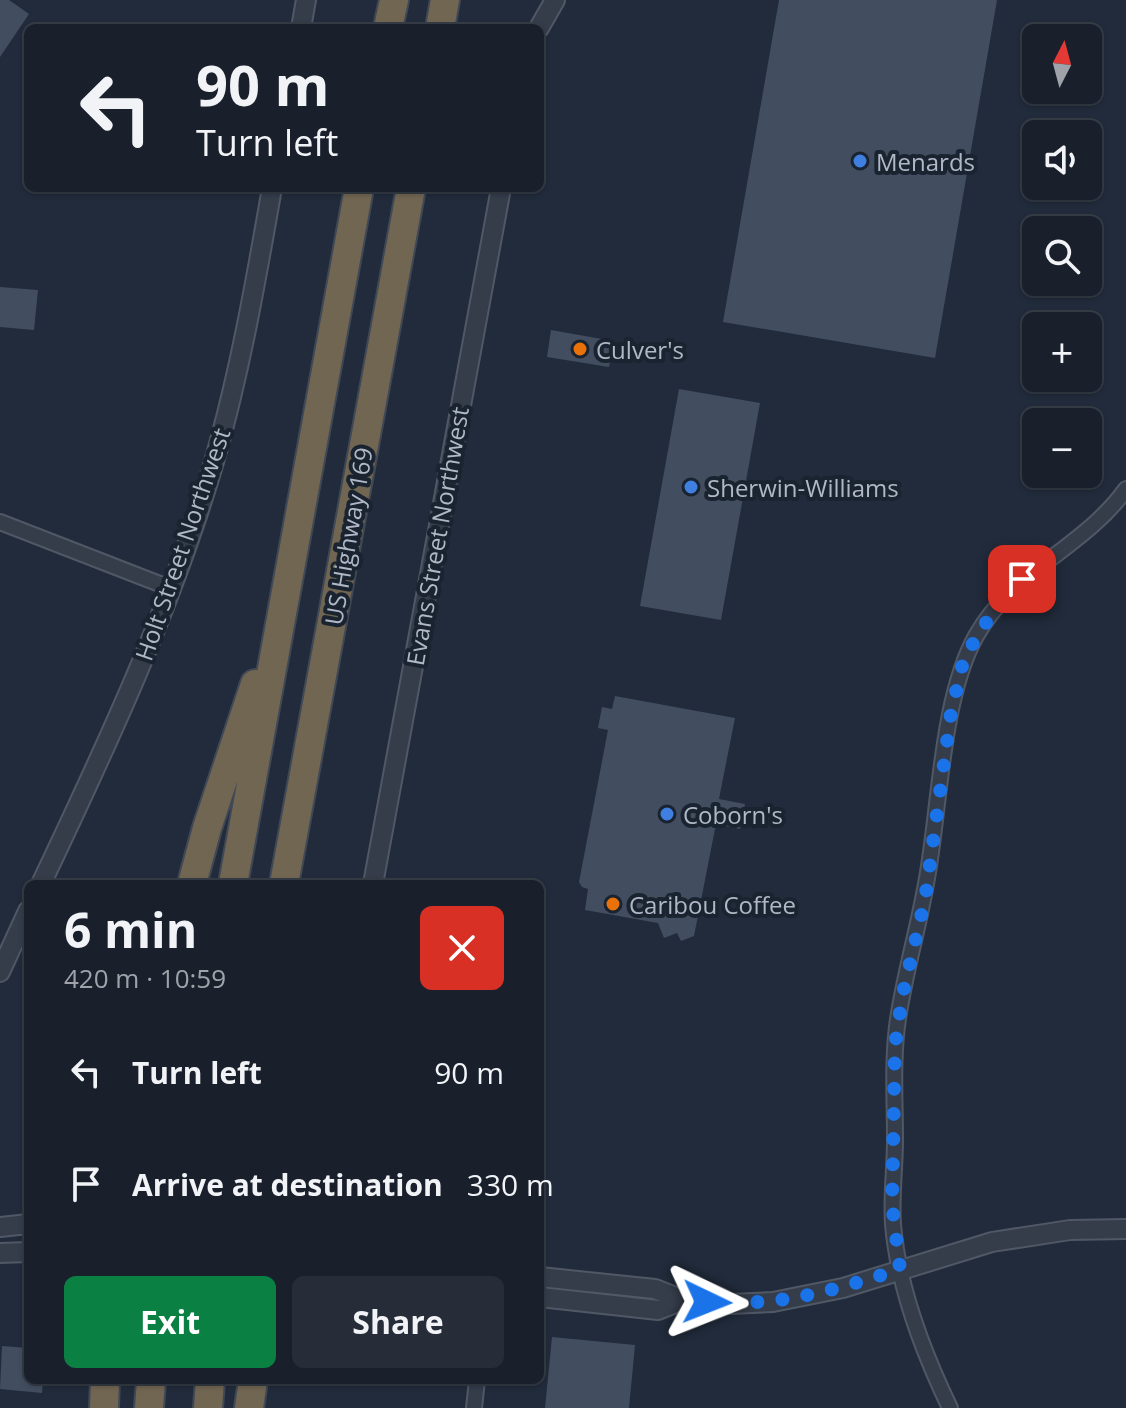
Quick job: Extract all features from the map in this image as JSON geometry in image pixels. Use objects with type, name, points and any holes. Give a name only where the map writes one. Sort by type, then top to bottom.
[{"type":"highway","points":[[389,24],[394,0]]},
{"type":"highway","points":[[441,24],[445,0]]},
{"type":"highway","points":[[234,880],[358,192]]},
{"type":"highway","name":"US Highway 169","points":[[285,880],[410,192]]},
{"type":"highway","points":[[193,880],[207,828],[287,588]]},
{"type":"highway","points":[[304,880],[308,755]]},
{"type":"highway","points":[[104,1408],[105,1384]]},
{"type":"highway","points":[[149,1408],[151,1384]]},
{"type":"highway","points":[[208,1408],[210,1384]]},
{"type":"highway","points":[[249,1408],[252,1384]]},
{"type":"street","points":[[302,24],[306,0]]},
{"type":"street","points":[[541,24],[555,0]]},
{"type":"street","name":"Holt Street Northwest","points":[[43,880],[98,764],[170,588],[202,499],[237,375],[271,192]]},
{"type":"street","name":"Evans Street Northwest","points":[[374,880],[500,192]]},
{"type":"street","points":[[950,1408],[926,1355],[900,1269],[892,1213],[895,1045],[903,993],[925,900],[951,713],[964,658],[985,622],[1022,579],[1100,518],[1126,489]]},
{"type":"street","points":[[0,522],[170,588]]},
{"type":"street","points":[[0,972],[24,920]]},
{"type":"street","points":[[0,1227],[24,1224]]},
{"type":"street","points":[[544,1277],[655,1289],[683,1300],[730,1304],[794,1300],[843,1288],[965,1249],[1070,1230],[1126,1229]]},
{"type":"street","points":[[0,1253],[24,1252]]},
{"type":"street","points":[[544,1297],[658,1310],[683,1300]]},
{"type":"street","points":[[474,1408],[477,1384]]},
{"type":"building","points":[[0,0],[9,0],[29,14],[0,57]]},
{"type":"building","name":"Menards","points":[[779,0],[997,0],[935,358],[723,322]]},
{"type":"building","points":[[0,287],[38,290],[34,330],[0,327]]},
{"type":"building","name":"Culver's","points":[[551,330],[613,341],[609,367],[547,357]]},
{"type":"building","points":[[679,389],[760,403],[721,620],[640,606]]},
{"type":"building","name":"Coborn's","points":[[615,696],[735,718],[719,799],[745,804],[740,829],[716,824],[694,936],[681,941],[677,933],[664,938],[658,923],[585,910],[588,889],[579,882],[608,730],[598,728],[602,707],[612,709]]},
{"type":"building","points":[[552,1337],[635,1345],[629,1408],[545,1408]]},
{"type":"building","points":[[2,1346],[24,1348],[24,1384],[43,1384],[42,1393],[0,1389]]},
{"type":"place","name":"Menards","points":[[860,161]]},
{"type":"place","name":"Culver's","points":[[580,349]]},
{"type":"place","name":"Sherwin-Williams","points":[[691,487]]},
{"type":"place","name":"Coborn's","points":[[667,814]]},
{"type":"place","name":"Caribou Coffee","points":[[613,904]]},
{"type":"route","points":[[707,1302],[750,1304],[794,1300],[900,1269],[892,1204],[895,1045],[903,993],[925,900],[951,713],[964,658],[978,632],[1022,579]]}]
